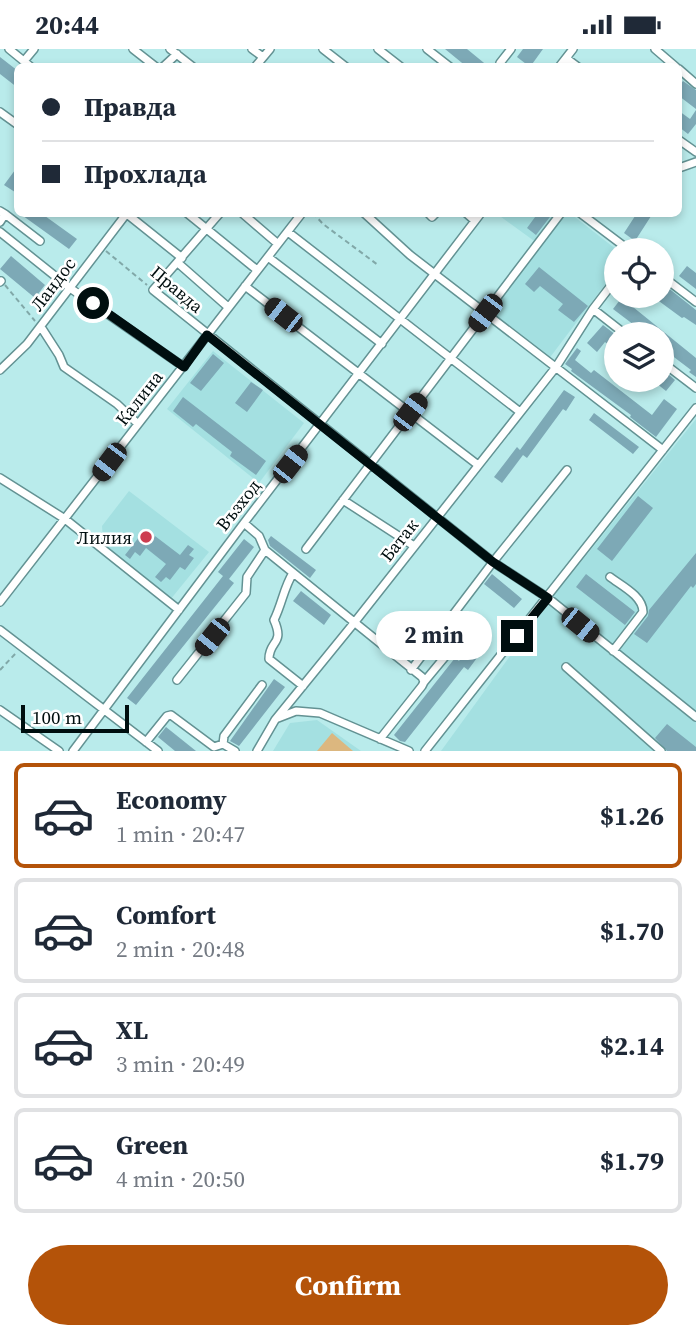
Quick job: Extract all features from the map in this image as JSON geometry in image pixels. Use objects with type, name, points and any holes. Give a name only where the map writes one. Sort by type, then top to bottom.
[{"type":"street","points":[[9,49],[26,63]]},
{"type":"street","points":[[133,49],[151,63]]},
{"type":"street","points":[[170,49],[188,63]]},
{"type":"street","points":[[252,49],[263,57]]},
{"type":"street","points":[[258,63],[270,49]]},
{"type":"street","points":[[323,49],[341,63]]},
{"type":"street","points":[[378,49],[396,63]]},
{"type":"street","points":[[427,49],[445,63]]},
{"type":"street","points":[[500,63],[511,49]]},
{"type":"street","points":[[562,63],[573,49]]},
{"type":"street","points":[[655,49],[671,63]]},
{"type":"street","points":[[167,63],[177,54]]},
{"type":"street","points":[[566,58],[573,63]]},
{"type":"street","points":[[682,72],[696,84]]},
{"type":"street","points":[[2,216],[40,241]]},
{"type":"street","name":"Ландос","points":[[0,370],[41,327],[125,217]]},
{"type":"street","points":[[130,217],[228,307]]},
{"type":"street","points":[[192,217],[257,270]]},
{"type":"street","points":[[153,290],[216,217]]},
{"type":"street","points":[[247,217],[278,244]]},
{"type":"street","name":"Калина","points":[[0,601],[299,217]]},
{"type":"street","points":[[368,217],[410,255],[663,450]]},
{"type":"street","points":[[470,217],[475,221]]},
{"type":"street","name":"Възход","points":[[73,751],[478,217]]},
{"type":"street","points":[[306,549],[558,217]]},
{"type":"street","points":[[585,217],[613,238]]},
{"type":"street","points":[[0,232],[70,288],[184,367]]},
{"type":"street","points":[[288,232],[520,412]]},
{"type":"street","points":[[268,257],[382,344]]},
{"type":"street","points":[[674,284],[695,299]]},
{"type":"street","points":[[245,286],[478,465]]},
{"type":"street","name":"Правда","points":[[153,290],[493,562],[548,598],[696,717]]},
{"type":"street","name":"Батак","points":[[257,751],[275,720],[556,366],[604,295]]},
{"type":"street","points":[[593,309],[610,322]]},
{"type":"street","points":[[41,327],[64,367],[117,404],[138,423]]},
{"type":"street","points":[[674,371],[696,388]]},
{"type":"street","points":[[425,751],[696,408]]},
{"type":"street","points":[[411,670],[567,470]]},
{"type":"street","points":[[0,478],[65,519],[179,610]]},
{"type":"street","points":[[343,500],[414,546]]},
{"type":"street","points":[[244,523],[256,533],[265,550],[422,677],[424,682]]},
{"type":"street","points":[[177,680],[246,593],[247,577],[265,550]]},
{"type":"street","points":[[293,573],[286,584],[284,600],[274,620],[279,638],[269,653],[269,659],[303,686]]},
{"type":"street","points":[[610,577],[643,606],[643,612],[613,651]]},
{"type":"street","points":[[380,739],[468,629]]},
{"type":"street","points":[[0,630],[158,751]]},
{"type":"street","points":[[566,667],[661,751]]},
{"type":"street","points":[[223,744],[224,736],[262,685]]},
{"type":"street","points":[[0,710],[58,751]]},
{"type":"street","points":[[275,720],[296,711],[320,712],[409,751]]},
{"type":"street","points":[[146,742],[167,716],[171,715],[214,747],[223,744],[235,751]]},
{"type":"path","points":[[316,217],[323,225],[378,265]]},
{"type":"path","name":"Правда","points":[[101,247],[153,290]]},
{"type":"path","points":[[1,281],[41,327]]},
{"type":"path","points":[[0,670],[22,647]]},
{"type":"shaded area","points":[[501,217],[557,217],[537,243]]},
{"type":"shaded area","points":[[562,217],[575,217],[604,240],[604,286],[548,360],[490,312]]},
{"type":"shaded area","points":[[213,351],[304,423],[259,483],[167,409]]},
{"type":"shaded area","points":[[696,419],[696,751],[441,751],[552,598]]},
{"type":"shaded area","name":"Лилия","points":[[129,491],[209,552],[170,600],[104,549],[102,526]]},
{"type":"shaded area","points":[[317,720],[361,751],[273,751],[290,723]]},
{"type":"shaded area","points":[[332,733],[353,751],[317,751]]},
{"type":"building","points":[[445,49],[467,49],[484,63],[462,63]]},
{"type":"building","points":[[523,49],[543,49],[533,63],[525,63],[517,57]]},
{"type":"building","points":[[0,57],[14,68],[14,85],[0,74]]},
{"type":"building","points":[[682,82],[696,90],[696,109],[682,98]]},
{"type":"building","points":[[696,110],[696,124],[688,134],[682,129],[682,113],[690,119]]},
{"type":"building","points":[[14,171],[14,191],[4,185]]},
{"type":"building","points":[[25,217],[46,217],[77,239],[69,249]]},
{"type":"building","points":[[535,217],[550,217],[536,235],[527,228]]},
{"type":"building","points":[[634,217],[650,217],[637,238],[631,238],[624,233]]},
{"type":"building","points":[[11,256],[45,285],[35,298],[0,269]]},
{"type":"building","points":[[687,266],[696,273],[696,289],[679,276]]},
{"type":"building","points":[[539,267],[588,306],[574,322],[558,310],[563,304],[540,286],[534,292],[525,284]]},
{"type":"building","points":[[674,293],[696,310],[696,325],[668,308],[674,308]]},
{"type":"building","points":[[634,308],[652,322],[630,322],[613,309]]},
{"type":"building","points":[[604,326],[604,343],[597,352],[587,343]]},
{"type":"building","points":[[674,340],[696,358],[696,377],[689,372],[691,370],[674,357]]},
{"type":"building","points":[[577,348],[581,351],[575,360],[591,373],[594,370],[604,378],[604,392],[622,392],[652,415],[664,399],[677,409],[656,437],[565,364]]},
{"type":"building","points":[[213,354],[224,363],[201,391],[190,383]]},
{"type":"building","points":[[251,382],[263,390],[247,412],[235,403]]},
{"type":"building","points":[[564,390],[575,397],[566,411],[563,409],[527,458],[523,455],[502,483],[494,477],[517,447],[520,450]]},
{"type":"building","points":[[183,397],[266,461],[256,475],[230,456],[232,452],[196,424],[193,427],[173,411]]},
{"type":"building","points":[[594,413],[639,447],[633,454],[589,420]]},
{"type":"building","points":[[638,496],[653,508],[612,561],[597,549]]},
{"type":"building","points":[[143,532],[152,540],[155,536],[180,555],[188,545],[194,549],[189,555],[194,558],[185,570],[180,567],[170,580],[166,577],[161,582],[155,577],[166,564],[146,548],[140,556],[135,552],[130,559],[125,555]]},
{"type":"building","points":[[271,536],[316,570],[310,578],[270,546],[268,540]]},
{"type":"building","points":[[244,539],[254,547],[229,579],[234,583],[136,705],[127,698],[223,576],[218,572]]},
{"type":"building","points":[[696,553],[696,584],[693,588],[691,586],[647,643],[634,634],[648,616],[649,610]]},
{"type":"building","points":[[492,574],[522,599],[514,608],[484,584]]},
{"type":"building","points":[[586,574],[635,612],[625,625],[576,587]]},
{"type":"building","points":[[301,591],[331,615],[324,625],[293,601]]},
{"type":"building","points":[[481,631],[491,639],[468,670],[464,667],[405,742],[400,741],[394,735],[455,658],[459,661]]},
{"type":"building","points":[[274,679],[285,687],[239,746],[230,741]]},
{"type":"building","points":[[667,724],[696,747],[696,751],[667,751],[655,738]]},
{"type":"building","points":[[166,727],[196,751],[175,751],[158,737]]},
{"type":"place","name":"Лилия","points":[[146,537]]},
{"type":"route","points":[[93,303],[184,367],[207,335],[372,463],[493,562],[548,598],[517,636]]}]
